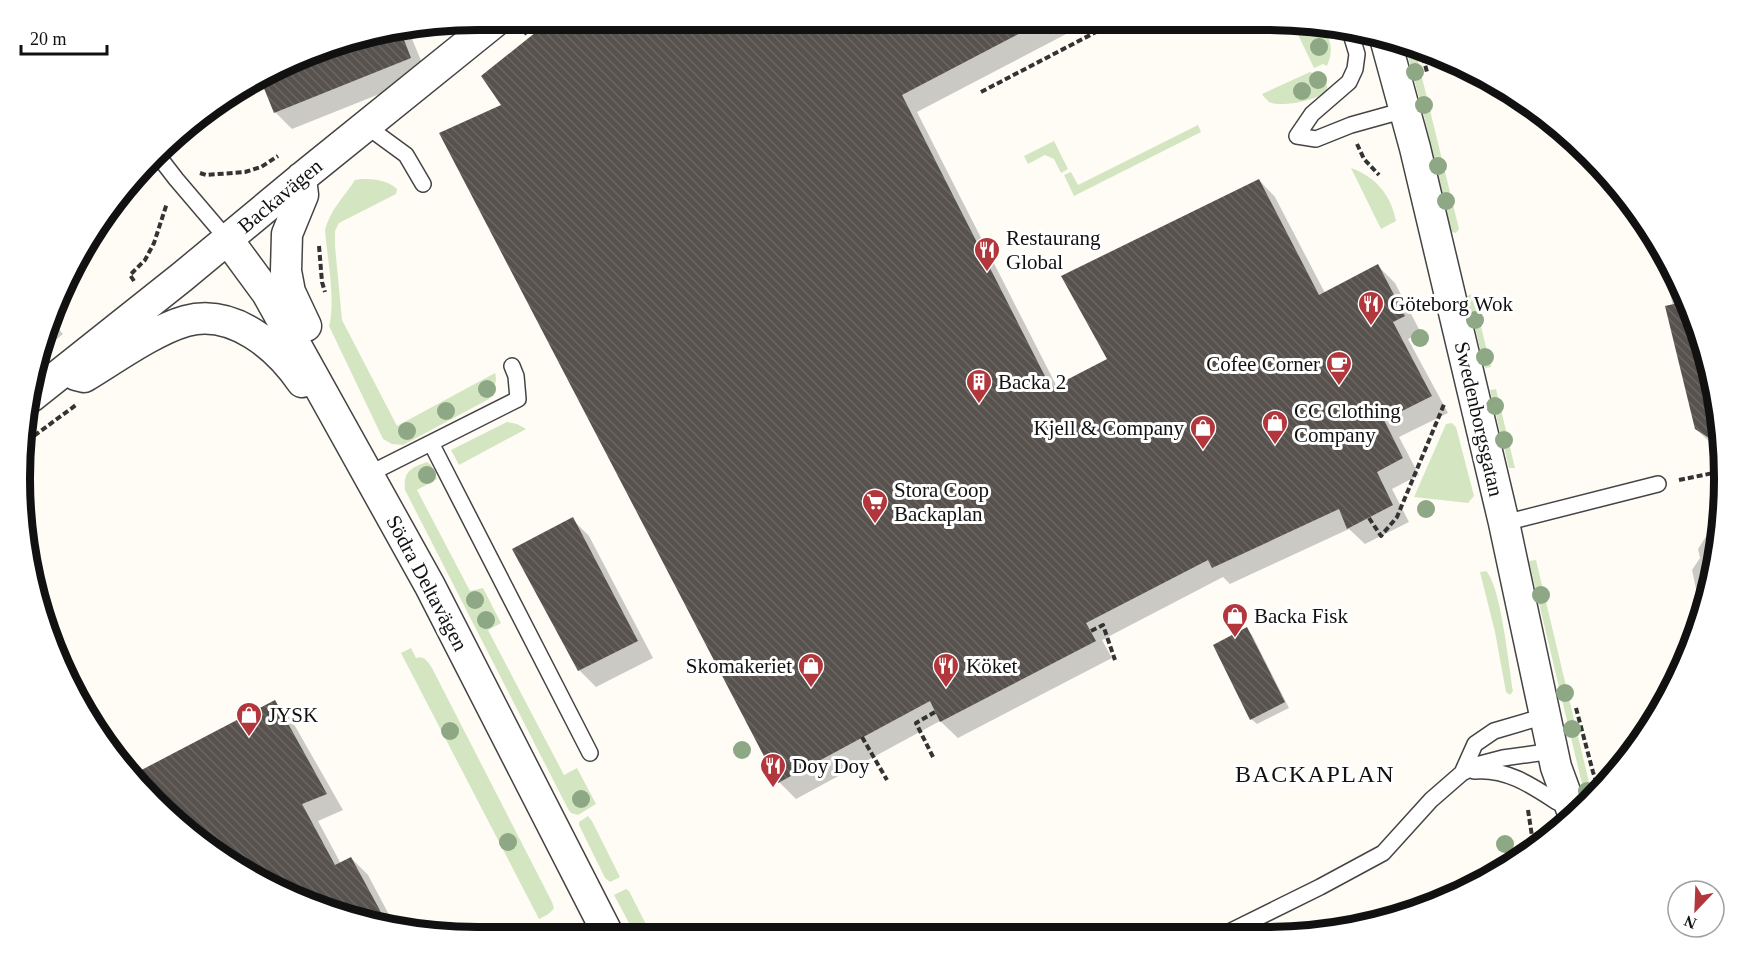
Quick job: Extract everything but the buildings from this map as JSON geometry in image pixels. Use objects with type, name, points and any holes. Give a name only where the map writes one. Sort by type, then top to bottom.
[{"type":"street","name":"Backavägen","points":[[39,392],[484,30]]},
{"type":"street","name":"Swedenborgsgatan","points":[[1387,47],[1405,110],[1503,523],[1555,759],[1563,814]]},
{"type":"street","points":[[301,178],[303,195],[287,234],[286,271],[290,292],[342,400],[362,464]]},
{"type":"street","name":"Södra Deltavägen","points":[[228,240],[267,292],[430,586],[604,927]]},
{"type":"street","points":[[63,373],[84,377],[162,330],[187,321],[201,319],[228,322],[258,337],[296,372],[362,464]]},
{"type":"lane","points":[[1352,39],[1357,54],[1355,69],[1349,82],[1312,114],[1297,136],[1316,139],[1351,125],[1405,110]]},
{"type":"lane","points":[[365,125],[406,155],[423,184]]},
{"type":"lane","points":[[162,160],[228,240]]},
{"type":"lane","points":[[362,464],[431,443],[518,399],[516,376],[512,366]]},
{"type":"lane","points":[[431,443],[590,753]]},
{"type":"lane","points":[[1503,523],[1658,484]]},
{"type":"lane","points":[[1462,772],[1476,744],[1494,731],[1545,716]]},
{"type":"lane","points":[[1239,927],[1383,853],[1431,800],[1462,772],[1503,758],[1555,759]]},
{"type":"lane","points":[[1462,772],[1488,770],[1509,775],[1531,785],[1562,815]]},
{"type":"path","points":[[524,34],[529,30]]},
{"type":"path","points":[[981,92],[1100,30]]},
{"type":"path","points":[[309,331],[323,321],[326,312],[318,237]]},
{"type":"path","points":[[1370,518],[1382,536],[1397,517],[1443,408],[1449,386],[1470,380]]},
{"type":"path","points":[[32,437],[81,401]]},
{"type":"path","points":[[1658,484],[1714,473]]},
{"type":"path","points":[[1091,631],[1103,625],[1115,660]]},
{"type":"path","points":[[933,757],[916,723],[935,712]]},
{"type":"path","points":[[862,737],[887,780]]},
{"type":"path","points":[[1528,810],[1532,839]]},
{"type":"green space","points":[[1296,31],[1328,36],[1331,45],[1327,66],[1323,64],[1314,68]]},
{"type":"green space","points":[[1407,53],[1417,57],[1459,229],[1456,233],[1450,229]]},
{"type":"green space","points":[[1310,72],[1323,78],[1327,91],[1299,102],[1282,104],[1269,102],[1262,94]]},
{"type":"green space","points":[[1198,125],[1201,132],[1074,196],[1064,175],[1071,172],[1078,185]]},
{"type":"green space","points":[[1054,141],[1068,169],[1061,173],[1054,159],[1045,155],[1028,164],[1024,156]]},
{"type":"green space","points":[[1351,168],[1368,176],[1381,188],[1390,203],[1396,221],[1381,229]]},
{"type":"green space","points":[[355,180],[385,182],[397,189],[396,194],[339,223],[335,231],[342,320],[397,426],[495,373],[496,376],[495,386],[489,399],[403,445],[392,444],[383,439],[329,326],[332,305],[325,230],[334,210]]},
{"type":"green space","points":[[1473,294],[1491,367],[1485,368],[1467,296]]},
{"type":"green space","points":[[1496,389],[1515,468],[1509,468],[1490,390]]},
{"type":"green space","points":[[507,422],[526,429],[459,465],[451,450]]},
{"type":"green space","points":[[1452,423],[1456,427],[1474,496],[1468,503],[1414,497],[1446,424]]},
{"type":"green space","points":[[427,462],[431,465],[437,479],[417,490],[470,591],[483,588],[501,623],[488,630],[564,775],[577,768],[596,804],[578,815],[571,813],[568,809],[405,490],[405,478],[409,471]]},
{"type":"green space","points":[[1536,560],[1590,788],[1584,794],[1529,561]]},
{"type":"green space","points":[[1486,571],[1491,579],[1500,609],[1513,691],[1510,695],[1506,692],[1495,632],[1480,572]]},
{"type":"green space","points":[[411,648],[416,658],[424,658],[432,668],[552,902],[554,908],[539,919],[401,653]]},
{"type":"green space","points":[[588,816],[620,877],[610,882],[605,878],[579,825],[579,822]]},
{"type":"green space","points":[[626,889],[629,891],[647,927],[631,927],[614,895]]},
{"type":"place","name":"Restaurang Global","points":[[987,273]]},
{"type":"place","name":"Göteborg Wok","points":[[1371,327]]},
{"type":"place","name":"Cofee Corner","points":[[1339,387]]},
{"type":"place","name":"Backa 2","points":[[979,405]]},
{"type":"place","name":"CC Clothing Company","points":[[1275,446]]},
{"type":"place","name":"Kjell & Company","points":[[1203,451]]},
{"type":"place","name":"Stora Coop Backaplan","points":[[875,525]]},
{"type":"place","name":"Backa Fisk","points":[[1235,639]]},
{"type":"place","name":"Skomakeriet","points":[[811,689]]},
{"type":"place","name":"Köket","points":[[946,689]]},
{"type":"place","name":"JYSK","points":[[249,738]]},
{"type":"place","name":"Doy Doy","points":[[773,789]]},
{"type":"district","name":"BACKAPLAN","points":[[1315,774]]}]
